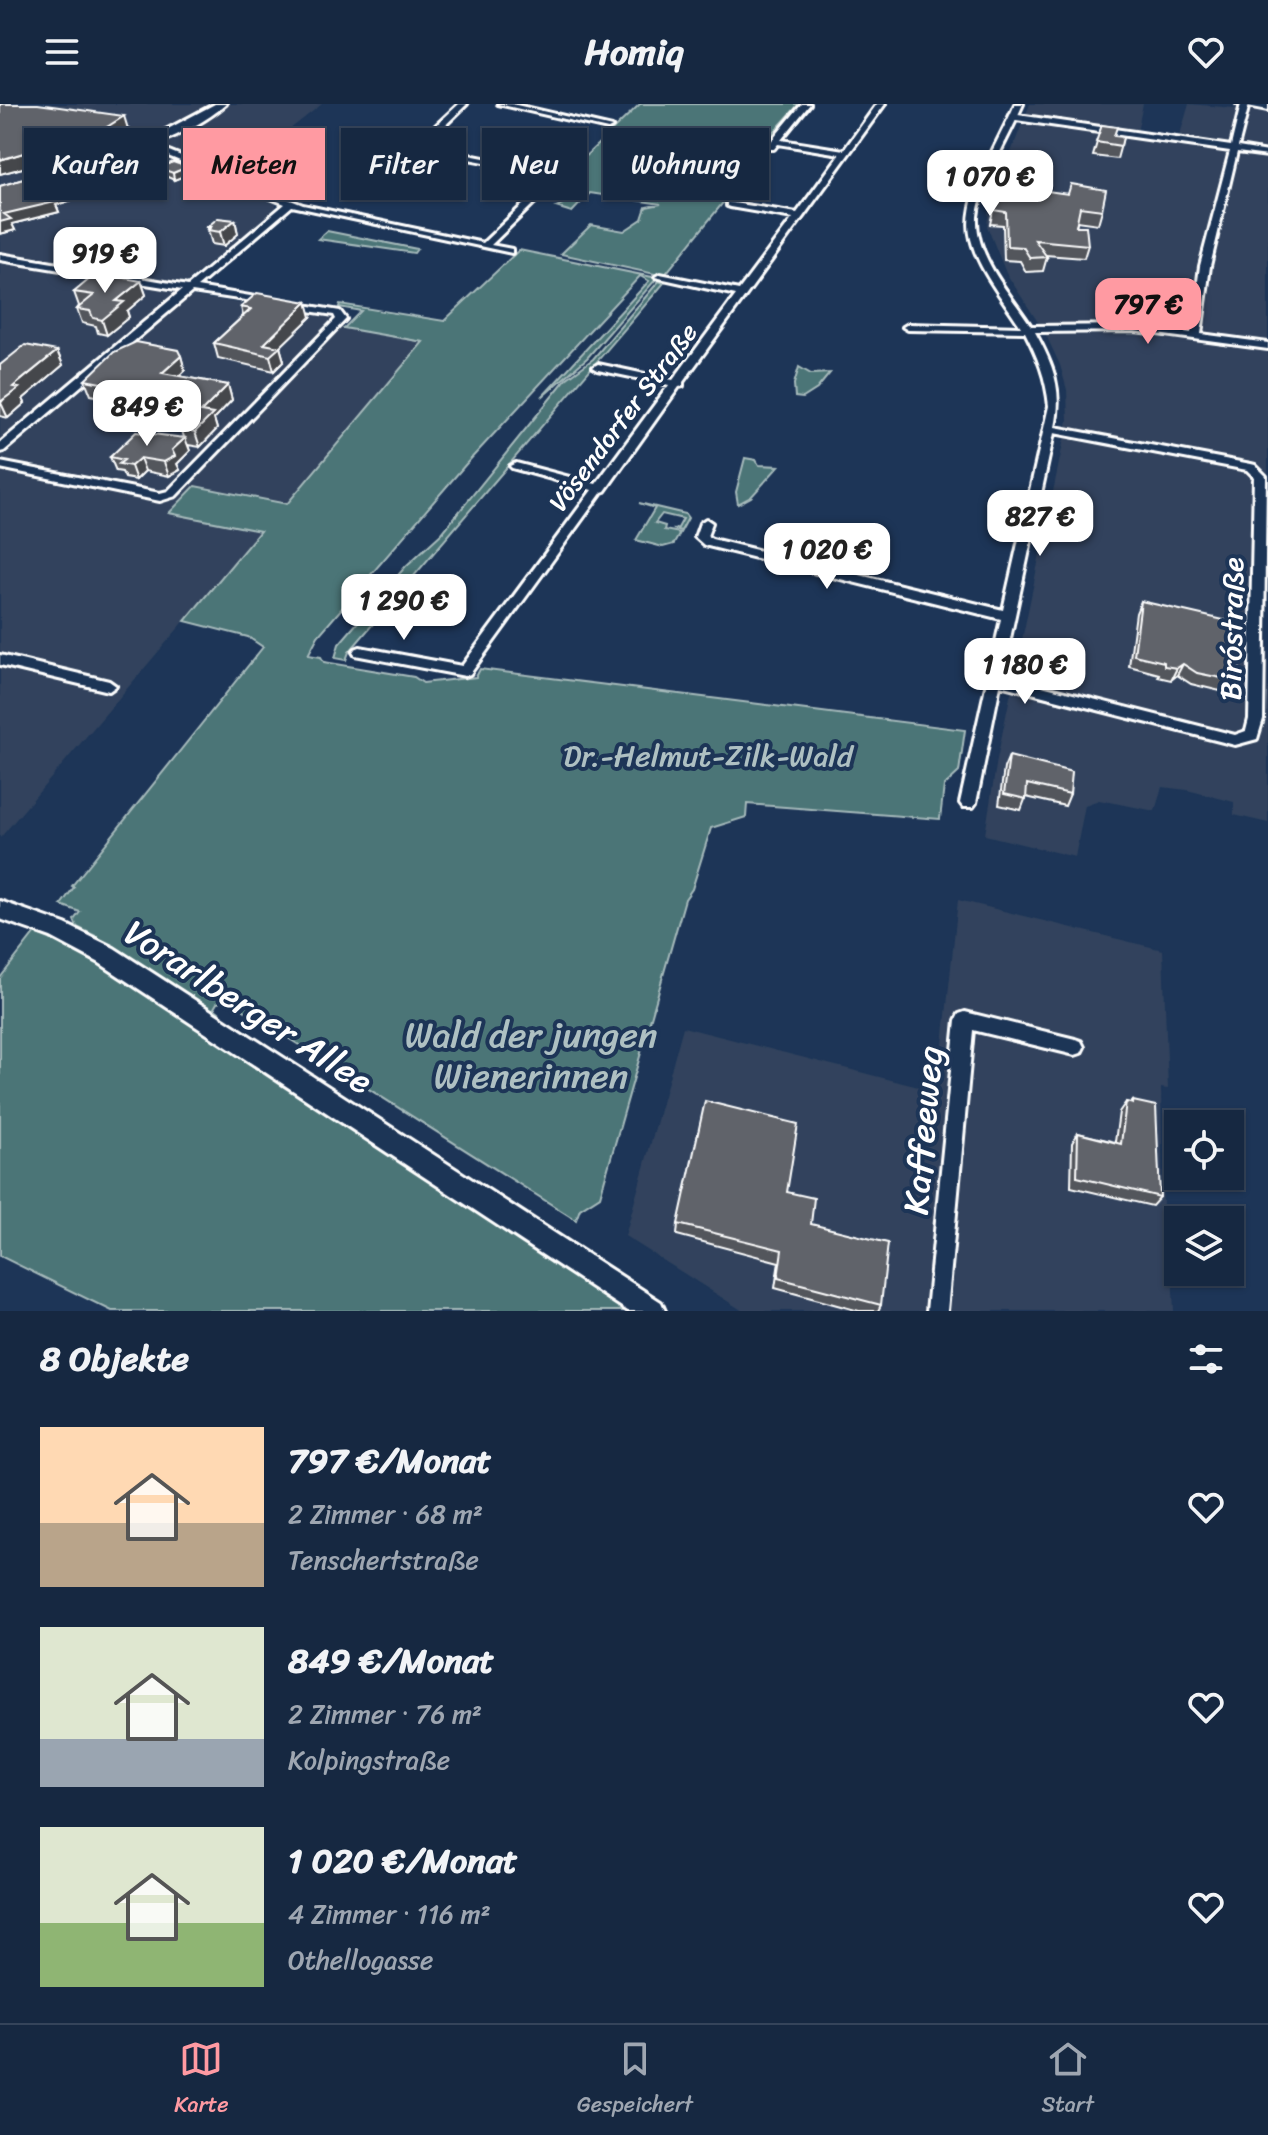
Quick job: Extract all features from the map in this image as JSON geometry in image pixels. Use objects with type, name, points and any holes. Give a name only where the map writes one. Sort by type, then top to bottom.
[{"type":"main road","points":[[167,137],[221,104]]},
{"type":"main road","points":[[1244,104],[1268,107]]},
{"type":"main road","name":"Vorarlberger Allee","points":[[0,910],[58,930],[106,955],[652,1311]]},
{"type":"street","points":[[463,104],[418,147],[560,174],[487,244]]},
{"type":"street","points":[[502,104],[608,127]]},
{"type":"street","points":[[806,104],[773,144],[844,152]]},
{"type":"street","name":"Vösendorfer Straße","points":[[360,652],[465,671],[679,384],[881,104]]},
{"type":"street","points":[[968,803],[1050,429],[1054,395],[1051,376],[1029,329],[984,257],[973,228],[975,208],[1019,104]]},
{"type":"street","points":[[1196,335],[1205,266],[1244,104]]},
{"type":"street","points":[[1014,117],[1268,154]]},
{"type":"street","points":[[167,153],[290,204],[509,251]]},
{"type":"street","points":[[0,449],[290,204]]},
{"type":"street","points":[[730,204],[799,216]]},
{"type":"street","points":[[0,257],[337,313],[341,319],[172,494],[160,497],[0,465]]},
{"type":"street","points":[[660,277],[743,294]]},
{"type":"street","points":[[908,327],[1117,327],[1268,346]]},
{"type":"street","points":[[598,367],[679,384]]},
{"type":"street","name":"Biróstraße","points":[[995,679],[1235,740],[1252,735],[1256,719],[1260,476],[1251,467],[1050,429]]},
{"type":"street","points":[[516,466],[601,489]]},
{"type":"street","points":[[706,523],[701,537],[708,542],[1009,616]]},
{"type":"street","points":[[0,660],[109,686]]},
{"type":"street","name":"Kaffeeweg","points":[[937,1311],[965,1020],[1075,1047]]},
{"type":"shaded area","points":[[0,104],[322,104],[291,128],[183,128],[183,200],[266,200],[276,204],[276,208],[174,293],[330,317],[344,328],[424,341],[287,504],[195,486],[169,512],[261,531],[0,838]]},
{"type":"shaded area","points":[[1030,104],[1143,104],[1137,132],[1179,138],[1189,104],[1268,111],[1268,823],[1234,815],[1234,802],[1162,787],[1155,811],[1099,800],[1085,805],[1075,857],[985,835],[997,759],[1068,420],[1067,390],[1060,365],[1045,333],[1006,273],[987,226],[989,208]]},
{"type":"shaded area","points":[[958,900],[1163,950],[1168,1089],[1161,1088],[1164,1286],[1173,1286],[1174,1311],[743,1311],[625,1236],[683,1027],[938,1092]]},
{"type":"green space","points":[[640,104],[799,104],[769,138],[769,128],[615,128]]},
{"type":"green space","points":[[603,139],[603,195],[590,193],[587,196],[587,155]]},
{"type":"green space","points":[[571,200],[583,200],[572,212],[556,207]]},
{"type":"green space","points":[[635,200],[725,200],[664,276],[561,254],[591,225],[624,231],[642,219],[646,207],[661,204]]},
{"type":"green space","points":[[327,231],[417,249],[414,253],[318,239]]},
{"type":"green space","points":[[519,250],[657,278],[587,358],[542,397],[649,281],[640,276],[466,464],[318,636],[308,655],[321,657],[324,662],[414,677],[423,683],[476,677],[480,669],[965,730],[959,772],[944,786],[940,819],[747,804],[746,817],[711,828],[692,889],[685,899],[600,1196],[580,1209],[576,1220],[228,1000],[217,1003],[214,1008],[219,1012],[214,1017],[96,936],[77,927],[74,920],[80,912],[61,905],[72,886],[263,647],[248,637],[185,621],[260,531],[169,513],[195,486],[287,504],[423,342],[344,328],[361,311],[339,307],[340,304],[444,321]]},
{"type":"green space","points":[[659,281],[664,283],[349,652],[346,660],[335,658],[339,644],[406,566],[442,533],[566,379],[593,359]]},
{"type":"green space","points":[[799,367],[811,374],[830,373],[817,389],[803,398],[795,397],[794,384]]},
{"type":"green space","points":[[745,458],[756,460],[759,465],[779,466],[751,497],[738,504],[736,492]]},
{"type":"green space","points":[[639,503],[685,514],[688,518],[681,531],[673,529],[678,528],[683,519],[662,514],[655,523],[665,526],[664,530],[680,533],[674,544],[663,547],[636,540],[655,508]]},
{"type":"green space","points":[[35,933],[72,948],[133,983],[634,1311],[112,1311],[0,1256],[0,978]]},
{"type":"building","points":[[0,104],[38,104],[124,116],[105,128],[24,128],[24,153],[0,160]]},
{"type":"building","points":[[1102,125],[1117,127],[1114,136],[1123,137],[1121,146],[1096,142]]},
{"type":"building","points":[[1016,161],[1047,165],[1041,185],[1049,186],[1047,191],[1068,194],[1071,184],[1106,190],[1102,210],[1080,207],[1076,226],[1086,226],[1088,245],[1035,240],[1047,257],[1030,258],[1023,247],[1007,246],[1006,212],[993,210],[1003,179],[1008,180]]},
{"type":"building","points":[[173,162],[183,166],[183,169],[173,173],[167,171],[167,165]]},
{"type":"building","points":[[24,179],[24,200],[55,202],[4,214],[11,219],[0,222],[0,186]]},
{"type":"building","points":[[218,218],[235,220],[220,232],[208,230],[211,227],[207,227]]},
{"type":"building","points":[[114,276],[141,281],[116,301],[124,302],[102,320],[93,318],[90,311],[77,309],[94,295],[74,292],[92,277],[109,280]]},
{"type":"building","points":[[257,293],[307,302],[264,344],[280,347],[270,356],[214,343],[251,309],[241,307]]},
{"type":"building","points":[[136,342],[178,350],[181,356],[162,373],[228,385],[201,412],[213,414],[195,432],[181,429],[191,419],[157,412],[165,405],[150,402],[159,394],[85,380],[114,352]]},
{"type":"building","points":[[25,345],[57,351],[13,387],[19,388],[0,402],[0,365]]},
{"type":"building","points":[[136,432],[185,438],[172,450],[175,456],[164,462],[140,458],[131,466],[119,464],[124,460],[110,457]]},
{"type":"building","points":[[1141,601],[1241,624],[1239,676],[1233,674],[1226,679],[1197,673],[1183,664],[1177,668],[1164,666],[1164,662],[1134,655]]},
{"type":"building","points":[[1009,756],[1072,772],[1070,794],[1027,784],[1026,799],[1004,794]]},
{"type":"building","points":[[705,1101],[798,1124],[787,1192],[814,1198],[811,1224],[888,1243],[881,1305],[778,1278],[782,1250],[678,1224]]},
{"type":"building","points":[[1133,1101],[1156,1106],[1160,1197],[1077,1177],[1078,1133],[1121,1144],[1126,1102],[1133,1104]]},
{"type":"park label","name":"Dr.-Helmut-Zilk-Wald","points":[[708,756]]},
{"type":"park label","name":"Wald der jungen Wienerinnen","points":[[531,1054]]}]
